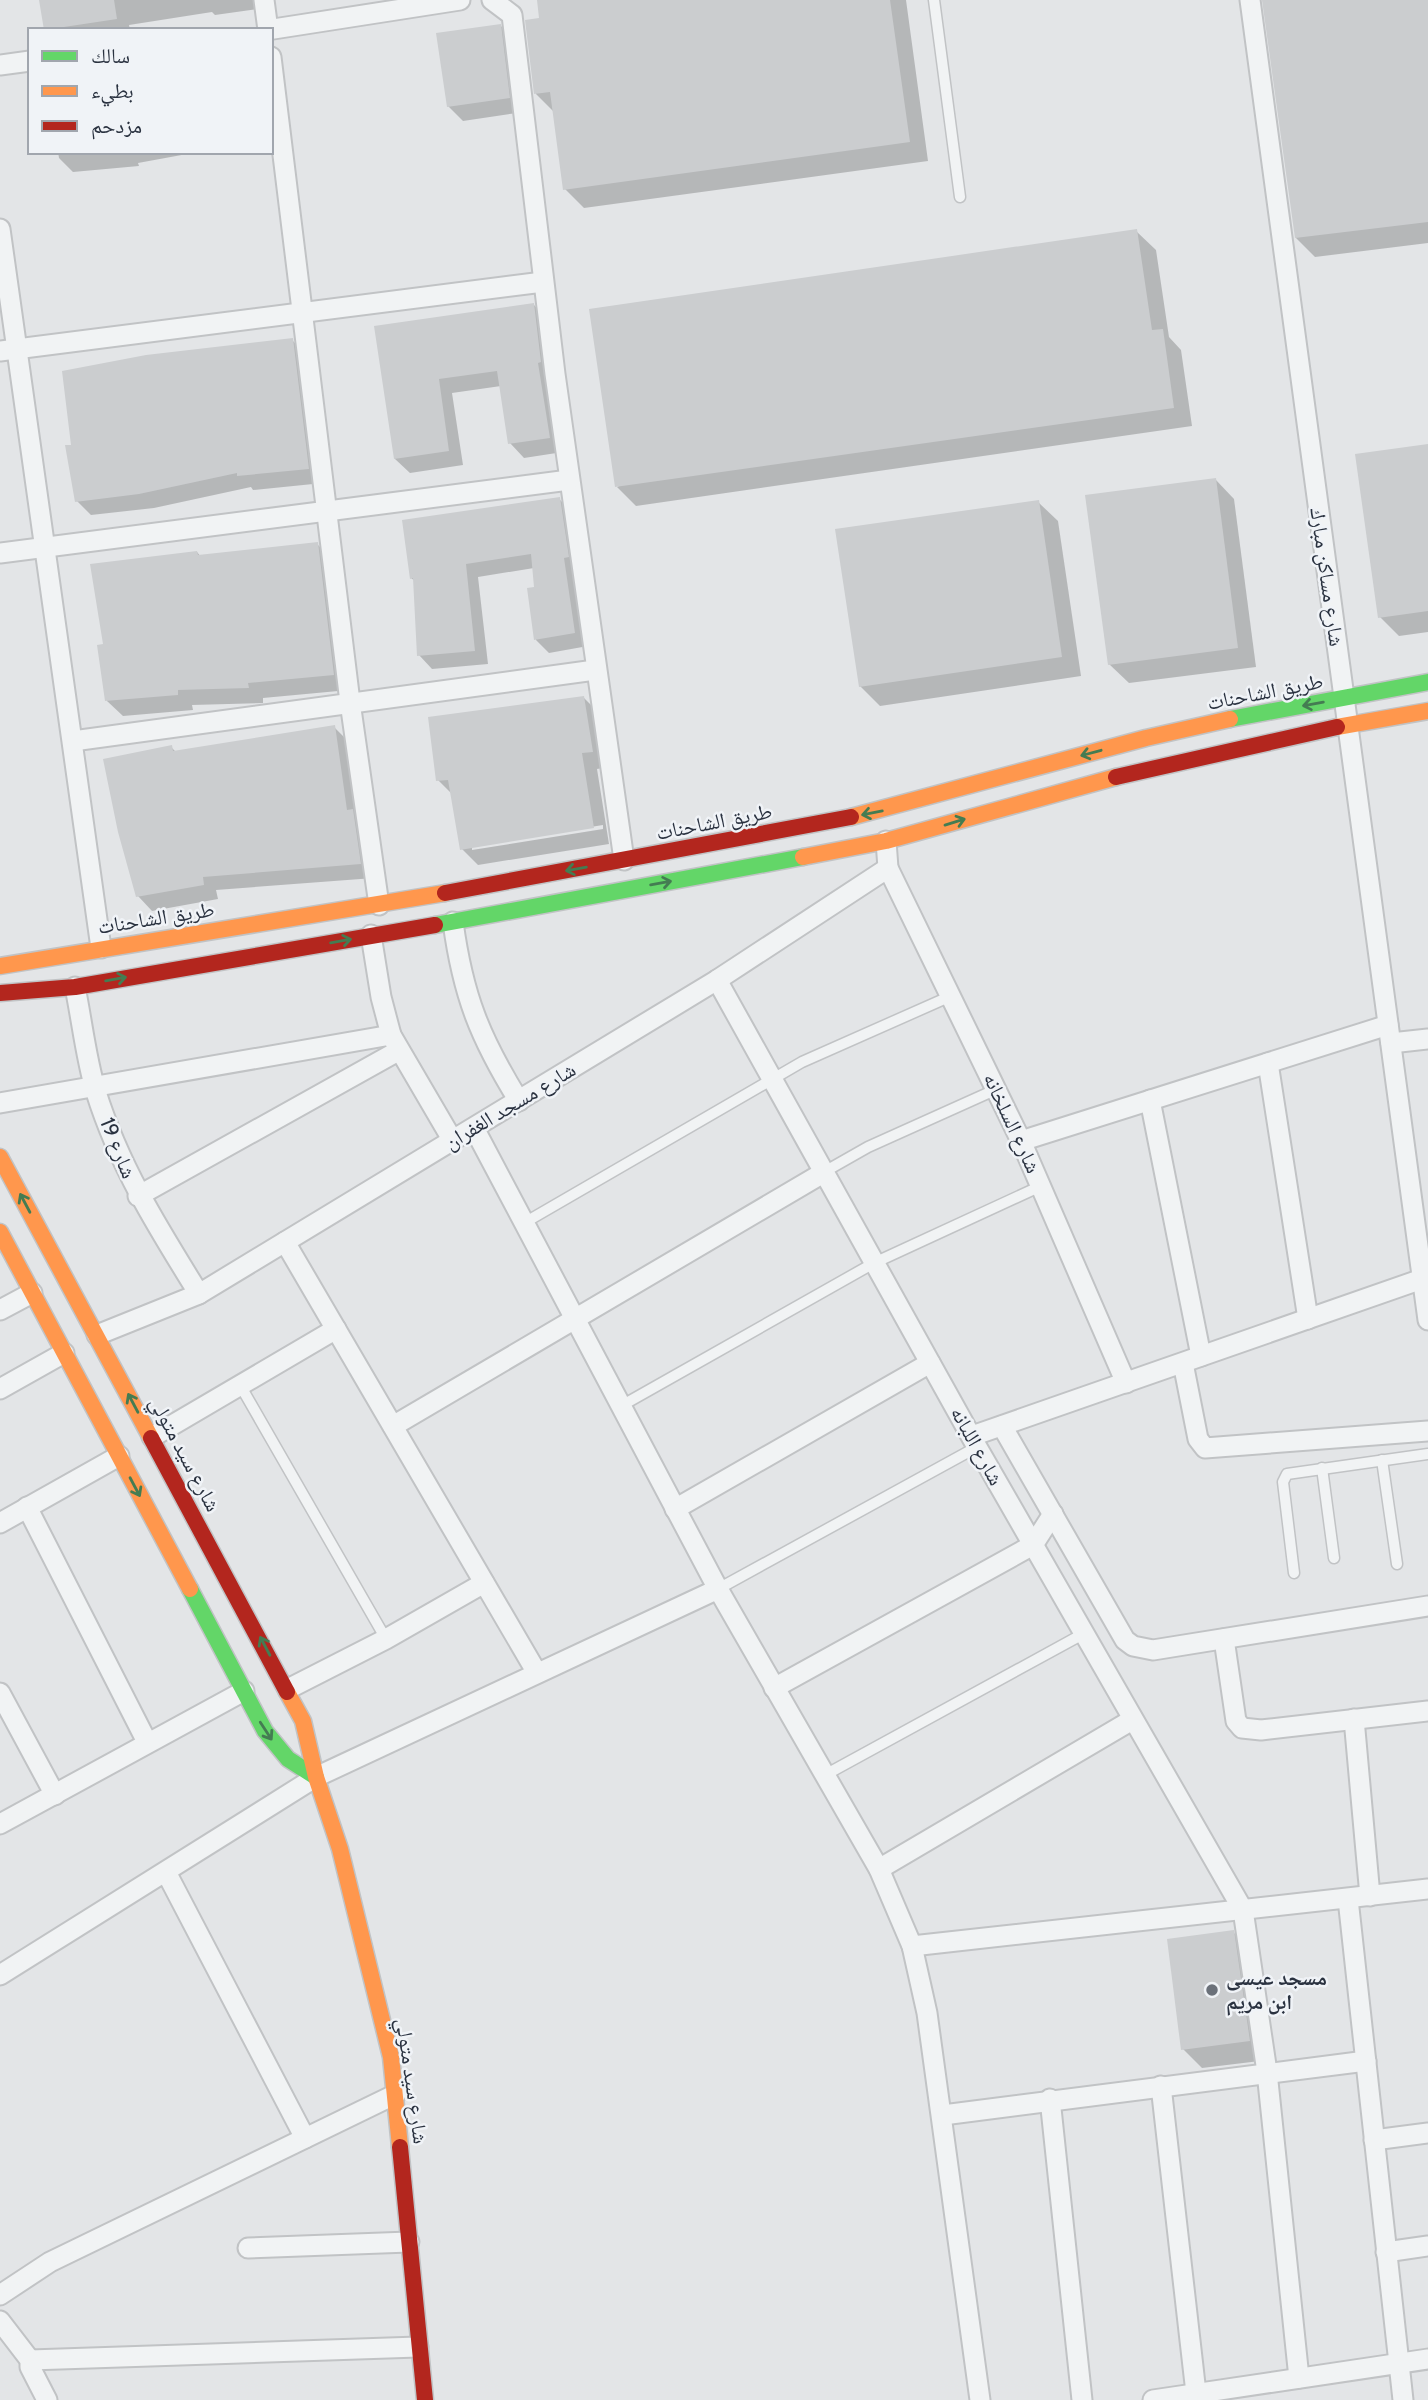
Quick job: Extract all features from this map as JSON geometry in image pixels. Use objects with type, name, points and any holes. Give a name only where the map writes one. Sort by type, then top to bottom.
[{"type":"main road","name":"طريق الشاحنات","points":[[0,966],[379,905],[875,813],[1146,738],[1428,682]]},
{"type":"main road","points":[[0,993],[75,986],[453,922],[887,841],[1077,785],[1346,725],[1428,711]]},
{"type":"main road","name":"شارع سيد متولي","points":[[0,1157],[288,1689],[308,1735],[316,1777],[347,1875],[391,2057],[425,2400]]},
{"type":"main road","points":[[0,1232],[244,1691],[277,1747],[316,1777]]},
{"type":"street","points":[[264,0],[268,28]]},
{"type":"street","points":[[273,29],[460,0]]},
{"type":"street","points":[[492,0],[512,15],[569,480],[624,860]]},
{"type":"street","name":"شارع مساكن مبارك","points":[[1250,0],[1428,1320]]},
{"type":"street","points":[[0,65],[28,61]]},
{"type":"street","points":[[273,73],[350,702],[379,905]]},
{"type":"street","points":[[0,229],[9,350],[45,548],[101,948]]},
{"type":"street","points":[[9,350],[543,282]]},
{"type":"street","points":[[0,553],[569,480]]},
{"type":"street","points":[[73,741],[595,670]]},
{"type":"street","points":[[887,841],[888,867]]},
{"type":"street","name":"شارع مسجد الغفران","points":[[97,1335],[199,1294],[717,980],[888,867]]},
{"type":"street","name":"شارع السلخانه","points":[[888,867],[1021,1141],[1126,1383]]},
{"type":"street","points":[[453,922],[459,968],[472,1013],[491,1055],[519,1101]]},
{"type":"street","points":[[371,935],[381,997],[394,1043],[453,1141]]},
{"type":"street","name":"شارع اللبانه","points":[[717,980],[770,1080],[1083,1634],[1243,1910]]},
{"type":"street","name":"شارع 19","points":[[75,986],[95,1089],[109,1130],[138,1196],[199,1294]]},
{"type":"street","points":[[1021,1141],[1268,1063],[1390,1034],[1428,1039]]},
{"type":"street","points":[[0,1103],[394,1043]]},
{"type":"street","points":[[138,1196],[394,1043]]},
{"type":"street","points":[[1268,1063],[1308,1320]]},
{"type":"street","points":[[1150,1100],[1192,1360],[1198,1439],[1205,1448],[1428,1431]]},
{"type":"street","points":[[474,1128],[718,1589],[879,1869],[912,1946],[927,2013],[943,2115],[979,2400]]},
{"type":"street","points":[[393,1426],[823,1173]]},
{"type":"street","points":[[285,1242],[537,1673]]},
{"type":"street","points":[[974,1441],[1002,1426],[1422,1279]]},
{"type":"street","points":[[0,1310],[32,1293]]},
{"type":"street","points":[[152,1437],[336,1329]]},
{"type":"street","points":[[0,1389],[64,1353]]},
{"type":"street","points":[[676,1509],[930,1363]]},
{"type":"street","points":[[1002,1426],[1125,1640],[1133,1646],[1153,1650],[1428,1606]]},
{"type":"street","points":[[0,1522],[119,1456]]},
{"type":"street","points":[[27,1507],[147,1742]]},
{"type":"street","points":[[774,1688],[1033,1545],[1053,1514]]},
{"type":"street","points":[[288,1689],[386,1639],[484,1583]]},
{"type":"street","points":[[0,1975],[316,1777],[718,1589]]},
{"type":"street","points":[[1224,1639],[1236,1721],[1242,1728],[1261,1730],[1428,1711]]},
{"type":"street","points":[[0,1824],[244,1691]]},
{"type":"street","points":[[0,1693],[55,1795]]},
{"type":"street","points":[[1354,1719],[1370,1896]]},
{"type":"street","points":[[879,1869],[1132,1720]]},
{"type":"street","points":[[166,1872],[305,2138]]},
{"type":"street","points":[[912,1946],[1428,1889]]},
{"type":"street","points":[[1348,1899],[1403,2400]]},
{"type":"street","points":[[1243,1910],[1267,2072],[1299,2378]]},
{"type":"street","points":[[943,2115],[1050,2099],[1366,2061]]},
{"type":"street","points":[[1161,2086],[1196,2393]]},
{"type":"street","points":[[0,2295],[50,2262],[396,2094]]},
{"type":"street","points":[[1050,2099],[1082,2400]]},
{"type":"street","points":[[1374,2140],[1428,2133]]},
{"type":"street","points":[[248,2248],[409,2242]]},
{"type":"street","points":[[1386,2252],[1428,2246]]},
{"type":"street","points":[[0,2321],[30,2360],[30,2367],[47,2400]]},
{"type":"street","points":[[30,2360],[418,2347]]},
{"type":"street","points":[[1153,2400],[1428,2359]]},
{"type":"lane","points":[[934,0],[960,197]]},
{"type":"lane","points":[[524,1223],[802,1062],[951,996]]},
{"type":"lane","points":[[823,1173],[868,1147],[996,1089]]},
{"type":"lane","points":[[621,1406],[874,1263],[1041,1186]]},
{"type":"lane","points":[[240,1385],[386,1639]]},
{"type":"lane","points":[[718,1589],[974,1441]]},
{"type":"lane","points":[[1294,1573],[1284,1479],[1290,1473],[1428,1454]]},
{"type":"lane","points":[[1382,1460],[1397,1564]]},
{"type":"lane","points":[[1322,1468],[1334,1558]]},
{"type":"lane","points":[[825,1775],[1083,1634]]},
{"type":"building","points":[[39,0],[114,0],[117,19],[44,28]]},
{"type":"building","points":[[537,0],[890,0],[910,142],[563,190],[550,92],[534,94],[525,20],[539,18]]},
{"type":"building","points":[[1262,0],[1428,0],[1428,222],[1295,238]]},
{"type":"building","points":[[501,24],[510,98],[447,107],[436,33]]},
{"type":"building","points":[[1137,229],[1152,330],[1163,329],[1174,408],[615,487],[589,309]]},
{"type":"building","points":[[534,303],[541,362],[538,363],[550,438],[508,444],[497,371],[439,379],[449,451],[394,459],[374,326]]},
{"type":"building","points":[[293,338],[309,469],[237,476],[237,473],[139,494],[75,502],[65,445],[71,445],[62,371],[146,355]]},
{"type":"building","points":[[1428,444],[1428,611],[1378,618],[1355,454]]},
{"type":"building","points":[[1216,478],[1238,648],[1108,665],[1085,495]]},
{"type":"building","points":[[560,497],[569,557],[564,558],[575,633],[534,640],[527,588],[534,587],[531,554],[466,564],[475,651],[417,656],[413,578],[410,579],[402,520]]},
{"type":"building","points":[[1039,500],[1062,657],[859,687],[835,529]]},
{"type":"building","points":[[318,542],[334,675],[248,683],[249,688],[178,690],[178,695],[105,701],[97,645],[103,644],[90,564],[197,551],[198,555]]},
{"type":"building","points":[[584,696],[593,752],[582,753],[594,828],[460,850],[448,780],[436,781],[428,717]]},
{"type":"building","points":[[335,725],[347,810],[353,809],[361,864],[203,877],[204,885],[136,897],[118,832],[103,759],[172,745],[173,751]]},
{"type":"building","name":"مسجد عيسى ابن مريم","points":[[1234,1930],[1250,2041],[1181,2050],[1167,1939]]},
{"type":"traffic: fast","points":[[1230,719],[1428,682]]},
{"type":"traffic: fast","points":[[435,925],[803,857]]},
{"type":"traffic: fast","points":[[190,1589],[265,1731],[288,1759],[316,1777]]},
{"type":"traffic: slow","points":[[1337,727],[1428,711]]},
{"type":"traffic: slow","points":[[851,817],[1146,738],[1230,719]]},
{"type":"traffic: slow","points":[[803,857],[886,841],[1116,777]]},
{"type":"traffic: slow","points":[[0,966],[445,893]]},
{"type":"traffic: slow","points":[[0,1157],[151,1438]]},
{"type":"traffic: slow","points":[[0,1232],[190,1589]]},
{"type":"traffic: slow","points":[[287,1692],[303,1721],[316,1777],[340,1849],[391,2057],[400,2147]]},
{"type":"traffic: jam","points":[[1116,777],[1337,727]]},
{"type":"traffic: jam","points":[[445,893],[851,817]]},
{"type":"traffic: jam","points":[[0,993],[75,987],[435,925]]},
{"type":"traffic: jam","points":[[151,1438],[287,1692]]},
{"type":"traffic: jam","points":[[400,2147],[425,2400]]},
{"type":"place","name":"مسجد عيسى ابن مريم","points":[[1212,1990]]}]
